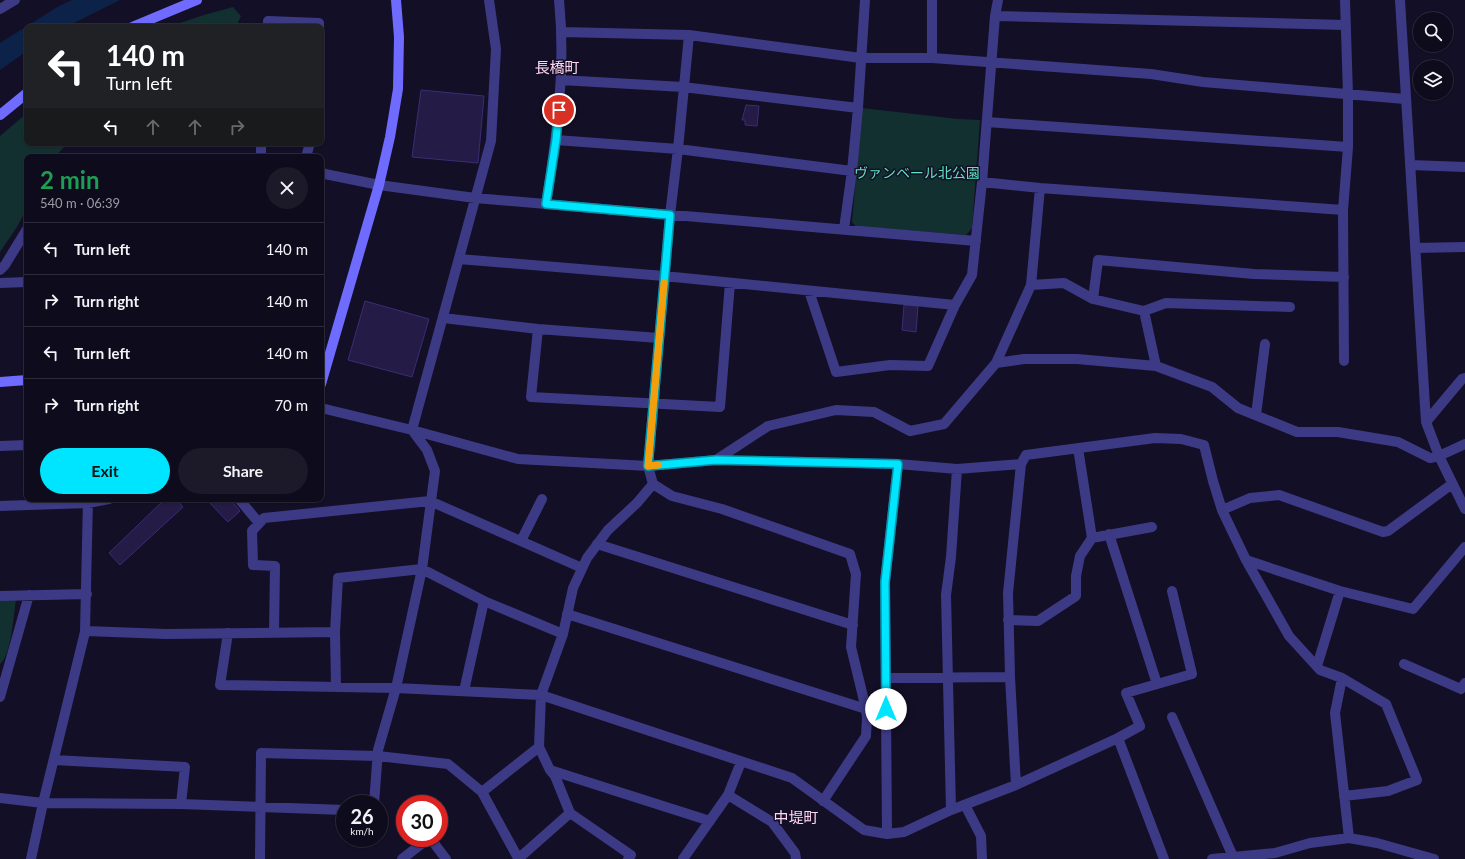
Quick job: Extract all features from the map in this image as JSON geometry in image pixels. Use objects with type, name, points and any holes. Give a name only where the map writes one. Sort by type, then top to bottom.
[{"type":"street","points":[[0,9],[14,0]]},
{"type":"street","points":[[139,24],[197,0]]},
{"type":"street","points":[[324,374],[379,185],[390,137],[398,89],[399,37],[396,0]]},
{"type":"street","points":[[412,430],[491,141],[496,48],[489,0]]},
{"type":"street","points":[[546,204],[556,140],[561,80],[562,32],[559,0]]},
{"type":"street","points":[[844,229],[852,171],[858,108],[865,0]]},
{"type":"street","points":[[932,0],[932,58]]},
{"type":"street","points":[[809,290],[836,372],[890,365],[928,366],[955,305],[972,275],[982,182],[995,16],[998,0]]},
{"type":"street","points":[[1344,361],[1343,210],[1348,147],[1345,0]]},
{"type":"street","points":[[1400,0],[1426,422],[1439,456],[1465,509]]},
{"type":"street","points":[[995,16],[1346,25]]},
{"type":"street","points":[[268,24],[268,21],[319,24]]},
{"type":"street","points":[[562,32],[689,35],[861,58],[932,58],[1151,74],[1203,82],[1405,99]]},
{"type":"street","points":[[689,35],[664,276],[648,466],[652,484],[672,496],[722,509],[850,554],[856,574],[851,647],[866,709],[866,736],[823,801]]},
{"type":"street","points":[[561,80],[683,87],[858,108]]},
{"type":"street","points":[[0,115],[24,95]]},
{"type":"street","points":[[987,122],[1348,147]]},
{"type":"street","points":[[556,140],[678,149],[852,171]]},
{"type":"street","points":[[1410,165],[1465,167]]},
{"type":"street","points":[[324,174],[379,185],[475,198],[976,241]]},
{"type":"street","points":[[982,182],[1040,188],[1343,210]]},
{"type":"street","points":[[716,460],[768,426],[836,410],[874,412],[910,431],[944,424],[996,363],[1031,285],[1040,188]]},
{"type":"street","points":[[0,270],[5,265],[24,234]]},
{"type":"street","points":[[1415,248],[1465,248]]},
{"type":"street","points":[[459,259],[664,276],[955,305]]},
{"type":"street","points":[[1093,299],[1098,260],[1254,274],[1344,277]]},
{"type":"street","points":[[0,283],[24,282]]},
{"type":"street","points":[[538,329],[531,397],[720,407],[730,283]]},
{"type":"street","points":[[1031,285],[1064,283],[1093,299],[1144,311],[1166,304],[1290,307]]},
{"type":"street","points":[[1144,311],[1156,366]]},
{"type":"street","points":[[443,318],[538,329],[659,338]]},
{"type":"street","points":[[1256,415],[1265,344]]},
{"type":"street","points":[[996,363],[1024,359],[1077,359],[1156,366],[1212,387],[1238,408],[1297,432],[1338,432],[1398,442],[1430,458],[1439,456],[1465,444]]},
{"type":"street","points":[[1426,422],[1462,379],[1465,378]]},
{"type":"street","points":[[0,382],[24,380]]},
{"type":"street","points":[[324,409],[412,430],[518,459],[648,466],[716,460],[898,464],[957,470],[1021,464]]},
{"type":"street","points":[[375,795],[378,750],[396,688],[422,569],[435,471],[427,450],[412,430]]},
{"type":"street","points":[[1016,785],[1010,677],[1008,593],[1021,464],[1026,455],[1155,438],[1181,439],[1204,445],[1222,510],[1246,560],[1289,636],[1320,670],[1342,678],[1386,704],[1417,780],[1388,791],[1344,796]]},
{"type":"street","points":[[0,446],[24,445]]},
{"type":"street","points":[[1008,620],[1038,621],[1076,596],[1076,576],[1080,556],[1092,538],[1078,448]]},
{"type":"street","points":[[887,834],[885,582],[898,464]]},
{"type":"street","points":[[951,810],[946,595],[951,557],[957,470]]},
{"type":"street","points":[[628,859],[631,855],[570,813],[555,776],[550,770],[539,747],[541,694],[563,634],[572,588],[587,558],[608,530],[637,503],[652,484]]},
{"type":"street","points":[[1222,510],[1250,498],[1279,495],[1383,532],[1388,531],[1452,484]]},
{"type":"street","points":[[521,541],[542,499]]},
{"type":"street","points":[[274,633],[274,566],[253,565],[252,531],[264,518],[430,501],[582,568]]},
{"type":"street","points":[[0,506],[70,502]]},
{"type":"street","points":[[32,859],[43,803],[86,631],[88,502]]},
{"type":"street","points":[[241,502],[259,523]]},
{"type":"street","points":[[1092,538],[1152,527]]},
{"type":"street","points":[[1109,534],[1157,684]]},
{"type":"street","points":[[597,544],[853,625]]},
{"type":"street","points":[[1246,560],[1340,591],[1413,609],[1465,547]]},
{"type":"street","points":[[336,687],[335,632],[338,578],[422,569],[484,601],[563,634]]},
{"type":"street","points":[[228,633],[220,685],[396,688],[541,694],[792,778],[864,830],[887,834],[904,832],[951,810],[1016,785],[1118,738],[1140,726],[1126,693],[1192,674],[1172,591]]},
{"type":"street","points":[[1317,666],[1340,591]]},
{"type":"street","points":[[0,596],[87,594]]},
{"type":"street","points":[[0,697],[4,673],[29,595]]},
{"type":"street","points":[[464,691],[484,601]]},
{"type":"street","points":[[567,614],[866,709]]},
{"type":"street","points":[[86,631],[166,634],[335,632]]},
{"type":"street","points":[[1404,664],[1461,689],[1465,683]]},
{"type":"street","points":[[886,678],[1010,677]]},
{"type":"street","points":[[1342,678],[1335,712],[1349,838]]},
{"type":"street","points":[[1172,717],[1234,858]]},
{"type":"street","points":[[1118,738],[1164,859]]},
{"type":"street","points":[[482,792],[539,747]]},
{"type":"street","points":[[260,859],[262,752],[378,756],[448,764],[482,792],[518,858],[570,813]]},
{"type":"street","points":[[54,760],[186,767],[181,804]]},
{"type":"street","points":[[683,859],[728,795],[741,762]]},
{"type":"street","points":[[550,770],[710,821]]},
{"type":"street","points":[[728,795],[772,822],[795,853],[796,859]]},
{"type":"street","points":[[0,798],[43,803],[181,804],[336,810]]},
{"type":"street","points":[[965,805],[981,836],[982,859]]},
{"type":"street","points":[[1212,859],[1275,854],[1310,843],[1349,838],[1377,843],[1434,859]]},
{"type":"street","points":[[402,859],[418,847]]},
{"type":"street","points":[[437,847],[446,859]]},
{"type":"green space","points":[[233,7],[241,16],[237,24],[177,24]]},
{"type":"green space","name":"ヴァンベール北公園","points":[[862,108],[958,119],[980,120],[972,228],[966,235],[856,227],[852,222]]},
{"type":"green space","points":[[24,116],[24,146],[66,146],[58,154],[24,154],[24,214],[0,252],[0,136]]},
{"type":"green space","points":[[0,599],[16,599],[7,653],[4,660],[0,664]]},
{"type":"water","points":[[72,0],[120,0],[72,24],[30,24],[59,6]]},
{"type":"water","points":[[24,28],[24,53],[0,70],[0,43]]},
{"type":"building","points":[[421,90],[484,96],[478,163],[412,157]]},
{"type":"building","points":[[746,105],[759,106],[757,126],[745,125],[745,120],[742,120]]},
{"type":"building","points":[[365,301],[429,319],[412,377],[348,360]]},
{"type":"building","points":[[904,305],[918,306],[916,332],[902,330]]},
{"type":"building","points":[[162,502],[179,502],[183,507],[120,565],[109,553]]},
{"type":"building","points":[[209,502],[232,502],[240,511],[228,522]]},
{"type":"slow traffic","points":[[658,465],[648,466],[664,283]]},
{"type":"district","name":"長橋町","points":[[557,68]]},
{"type":"district","name":"中堤町","points":[[796,818]]},
{"type":"route","points":[[559,110],[546,204],[670,215],[648,466],[716,460],[898,464],[885,582],[886,709]]}]
